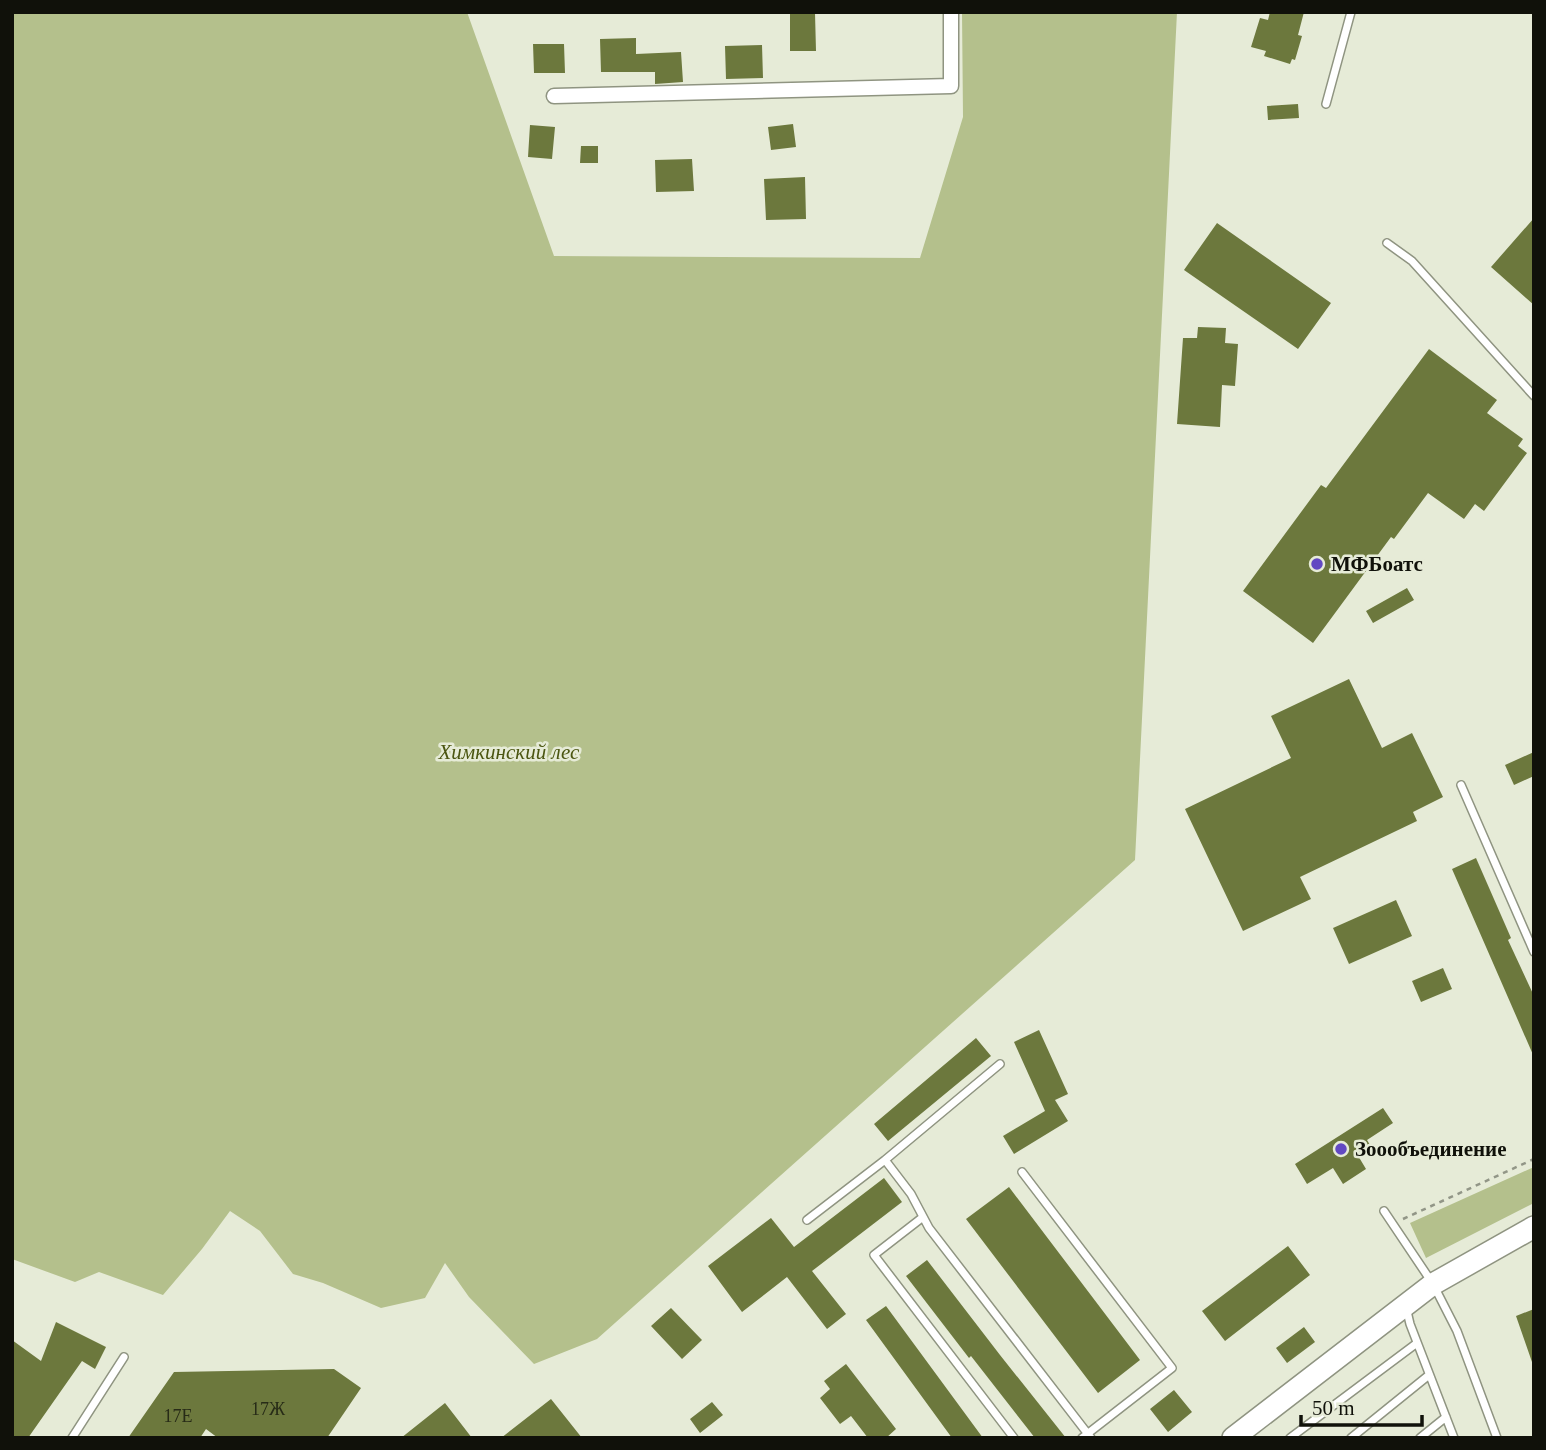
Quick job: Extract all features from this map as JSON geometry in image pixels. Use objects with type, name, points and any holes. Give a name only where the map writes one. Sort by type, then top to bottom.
[{"type":"street","points":[[554,96],[951,86],[951,12]]},
{"type":"street","points":[[1233,1438],[1433,1284],[1534,1227]]},
{"type":"lane","points":[[1326,104],[1351,12]]},
{"type":"lane","points":[[1387,243],[1412,261],[1534,396]]},
{"type":"lane","points":[[1461,785],[1534,952]]},
{"type":"lane","points":[[807,1220],[886,1160],[1000,1064]]},
{"type":"lane","points":[[886,1160],[911,1194],[929,1228],[1087,1436],[1172,1368],[1022,1172]]},
{"type":"lane","points":[[1384,1211],[1433,1284],[1457,1331],[1497,1438]]},
{"type":"lane","points":[[923,1217],[874,1255],[1014,1438]]},
{"type":"lane","points":[[1405,1304],[1409,1324],[1454,1438]]},
{"type":"lane","points":[[1290,1438],[1417,1343]]},
{"type":"lane","points":[[72,1438],[124,1357]]},
{"type":"lane","points":[[1351,1438],[1429,1375]]},
{"type":"lane","points":[[1420,1438],[1446,1417]]},
{"type":"path","points":[[1392,1223],[1534,1159]]},
{"type":"green space","name":"Химкинский лес","points":[[12,12],[467,12],[554,256],[920,258],[963,117],[962,12],[1177,12],[1135,860],[597,1339],[534,1364],[469,1297],[445,1263],[425,1298],[381,1308],[323,1283],[293,1274],[260,1231],[230,1211],[163,1295],[99,1272],[75,1282],[12,1259]]},
{"type":"green space","points":[[1534,1167],[1534,1203],[1426,1258],[1410,1223]]},
{"type":"building","points":[[1270,12],[1304,12],[1298,35],[1302,36],[1295,60],[1292,59],[1290,64],[1264,56],[1266,51],[1251,47],[1260,18],[1268,20]]},
{"type":"building","points":[[815,13],[816,51],[790,51],[790,14]]},
{"type":"building","points":[[636,38],[636,54],[681,52],[683,82],[655,84],[655,72],[601,72],[600,39]]},
{"type":"building","points":[[533,44],[564,44],[565,73],[534,73]]},
{"type":"building","points":[[762,45],[763,78],[726,79],[725,46]]},
{"type":"building","points":[[1298,104],[1299,118],[1268,120],[1267,106]]},
{"type":"building","points":[[793,124],[796,147],[771,150],[768,127]]},
{"type":"building","points":[[530,125],[555,127],[552,159],[528,157]]},
{"type":"building","points":[[581,146],[598,146],[598,163],[580,163]]},
{"type":"building","points":[[692,159],[694,191],[656,192],[655,160]]},
{"type":"building","points":[[805,177],[806,219],[766,220],[764,179]]},
{"type":"building","points":[[1534,218],[1534,305],[1491,267]]},
{"type":"building","points":[[1217,223],[1331,303],[1298,349],[1184,270]]},
{"type":"building","points":[[1198,327],[1226,328],[1225,343],[1238,344],[1235,386],[1222,385],[1220,427],[1177,424],[1183,338],[1197,338]]},
{"type":"building","points":[[1429,349],[1497,400],[1487,413],[1523,439],[1518,446],[1527,453],[1484,511],[1475,504],[1464,519],[1428,493],[1394,539],[1391,537],[1313,643],[1243,591],[1321,485],[1326,488]]},
{"type":"building","points":[[1407,588],[1414,600],[1373,623],[1366,611]]},
{"type":"building","points":[[1349,679],[1382,748],[1412,733],[1443,797],[1413,812],[1417,821],[1300,877],[1311,899],[1243,931],[1185,809],[1291,758],[1271,716]]},
{"type":"building","points":[[1534,752],[1534,776],[1514,785],[1505,765]]},
{"type":"building","points":[[1476,858],[1511,938],[1508,940],[1534,996],[1534,1057],[1452,869]]},
{"type":"building","points":[[1396,900],[1412,936],[1349,964],[1333,928]]},
{"type":"building","points":[[1443,968],[1452,989],[1421,1002],[1412,981]]},
{"type":"building","points":[[1039,1030],[1068,1094],[1055,1100],[1068,1121],[1014,1154],[1003,1136],[1045,1111],[1014,1042]]},
{"type":"building","points":[[976,1038],[991,1056],[888,1141],[874,1124]]},
{"type":"building","name":"Зоообъединение","points":[[1383,1108],[1393,1123],[1367,1140],[1370,1145],[1357,1154],[1366,1169],[1343,1184],[1333,1168],[1307,1184],[1295,1164]]},
{"type":"building","points":[[884,1178],[902,1202],[812,1271],[846,1314],[827,1329],[787,1277],[742,1312],[708,1266],[771,1218],[794,1247]]},
{"type":"building","points":[[1009,1187],[1140,1360],[1098,1393],[966,1219]]},
{"type":"building","points":[[1288,1246],[1310,1275],[1225,1341],[1202,1311]]},
{"type":"building","points":[[927,1260],[1066,1438],[1035,1438],[971,1356],[969,1358],[906,1276]]},
{"type":"building","points":[[886,1306],[983,1438],[952,1438],[866,1320]]},
{"type":"building","points":[[671,1308],[702,1340],[682,1359],[651,1326]]},
{"type":"building","points":[[1534,1309],[1534,1361],[1532,1362],[1516,1316]]},
{"type":"building","points":[[56,1322],[106,1347],[95,1369],[82,1361],[28,1438],[12,1438],[12,1340],[41,1361]]},
{"type":"building","points":[[1304,1327],[1315,1342],[1287,1363],[1276,1348]]},
{"type":"building","points":[[846,1364],[896,1429],[886,1438],[868,1438],[851,1416],[840,1424],[820,1398],[830,1389],[824,1381]]},
{"type":"building","points":[[334,1369],[361,1388],[327,1438],[218,1438],[206,1429],[200,1438],[128,1438],[174,1372]]},
{"type":"building","points":[[1174,1390],[1192,1412],[1168,1432],[1150,1409]]},
{"type":"building","points":[[551,1399],[582,1438],[501,1438]]},
{"type":"building","points":[[712,1402],[723,1415],[700,1433],[690,1419]]},
{"type":"building","points":[[445,1403],[472,1438],[401,1438]]},
{"type":"place","name":"МФБоатс","points":[[1317,564]]},
{"type":"place","name":"Зоообъединение","points":[[1341,1149]]}]
